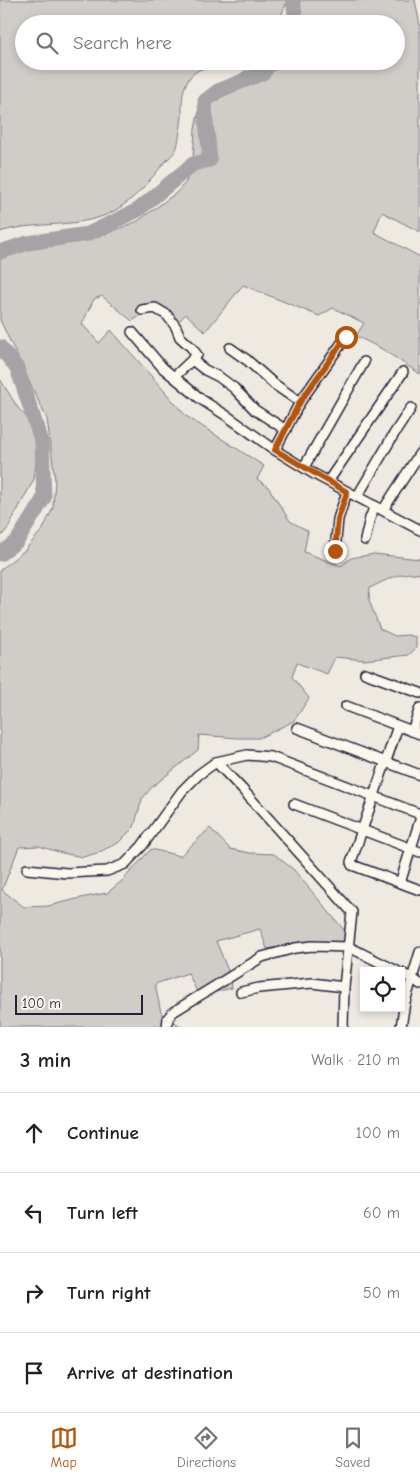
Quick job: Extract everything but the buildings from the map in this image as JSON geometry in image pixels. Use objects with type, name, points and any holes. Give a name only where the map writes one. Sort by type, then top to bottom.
[{"type":"street","points":[[142,310],[156,308],[167,315],[176,326],[180,337],[191,347],[196,355],[174,377]]},
{"type":"street","points":[[132,332],[163,368],[202,400],[275,450],[347,492],[420,530]]},
{"type":"street","points":[[275,450],[300,402],[346,337]]},
{"type":"street","points":[[230,348],[274,384],[300,402]]},
{"type":"street","points":[[192,360],[234,388],[255,410],[286,430]]},
{"type":"street","points":[[304,467],[364,362]]},
{"type":"street","points":[[329,480],[403,372]]},
{"type":"street","points":[[358,497],[411,408]]},
{"type":"street","points":[[365,540],[370,518],[420,453]]},
{"type":"street","points":[[335,551],[338,519],[347,492]]},
{"type":"street","points":[[364,673],[420,692]]},
{"type":"street","points":[[346,706],[416,733],[420,708]]},
{"type":"street","points":[[398,726],[362,830],[352,865],[420,890]]},
{"type":"street","points":[[297,728],[420,775]]},
{"type":"street","points":[[27,869],[67,874],[107,872],[125,864],[142,846],[182,791],[198,775],[216,762],[247,755],[271,757],[420,814]]},
{"type":"street","points":[[216,762],[352,912],[344,987],[343,1027]]},
{"type":"street","points":[[294,804],[420,852]]},
{"type":"street","points":[[400,883],[420,820]]},
{"type":"street","points":[[167,1027],[168,1018],[173,1012],[262,957],[295,948],[312,946],[349,947],[389,967]]},
{"type":"street","points":[[401,1027],[420,952]]},
{"type":"street","points":[[405,975],[420,984]]},
{"type":"street","points":[[241,992],[259,988],[312,983],[344,987]]},
{"type":"shaded area","points":[[0,0],[288,0],[281,15],[15,15],[15,70],[199,70],[189,78],[184,88],[182,117],[176,149],[130,200],[116,210],[88,220],[14,228],[0,232]]},
{"type":"shaded area","points":[[297,0],[415,0],[420,26],[420,232],[382,212],[374,232],[420,257],[420,374],[382,349],[356,336],[364,323],[333,308],[319,316],[243,285],[205,332],[186,314],[176,324],[156,306],[132,321],[102,296],[94,299],[82,324],[99,343],[111,330],[186,416],[264,466],[257,479],[268,487],[290,521],[308,531],[304,552],[341,566],[351,558],[374,554],[420,559],[420,574],[401,575],[370,588],[369,600],[380,629],[395,636],[408,635],[416,637],[416,648],[409,655],[364,660],[335,657],[327,674],[297,663],[292,677],[309,698],[294,721],[259,738],[199,735],[198,750],[152,787],[142,799],[134,827],[118,843],[83,857],[39,846],[19,847],[2,890],[24,907],[48,906],[107,893],[122,881],[151,849],[180,856],[210,828],[230,849],[250,853],[274,854],[294,870],[349,936],[345,946],[311,941],[267,949],[260,929],[216,941],[231,978],[232,988],[199,996],[188,973],[155,984],[161,1013],[182,1027],[0,1027],[0,570],[25,550],[43,529],[53,508],[55,480],[47,419],[0,320],[0,254],[63,239],[106,234],[138,221],[176,193],[186,182],[193,159],[195,129],[200,106],[224,85],[247,70],[405,70],[405,15],[294,15]]},
{"type":"shaded area","points":[[0,379],[18,408],[31,422],[39,437],[34,479],[8,528],[0,538]]},
{"type":"waterway","points":[[293,0],[295,15]]},
{"type":"waterway","points":[[0,252],[28,243],[88,234],[138,210],[193,164],[210,160],[205,101],[218,91],[263,73],[266,70]]},
{"type":"waterway","points":[[0,347],[17,368],[42,443],[44,498],[17,541],[0,554]]},
{"type":"route","points":[[335,551],[338,519],[347,492],[275,450],[300,402],[346,337]]}]
